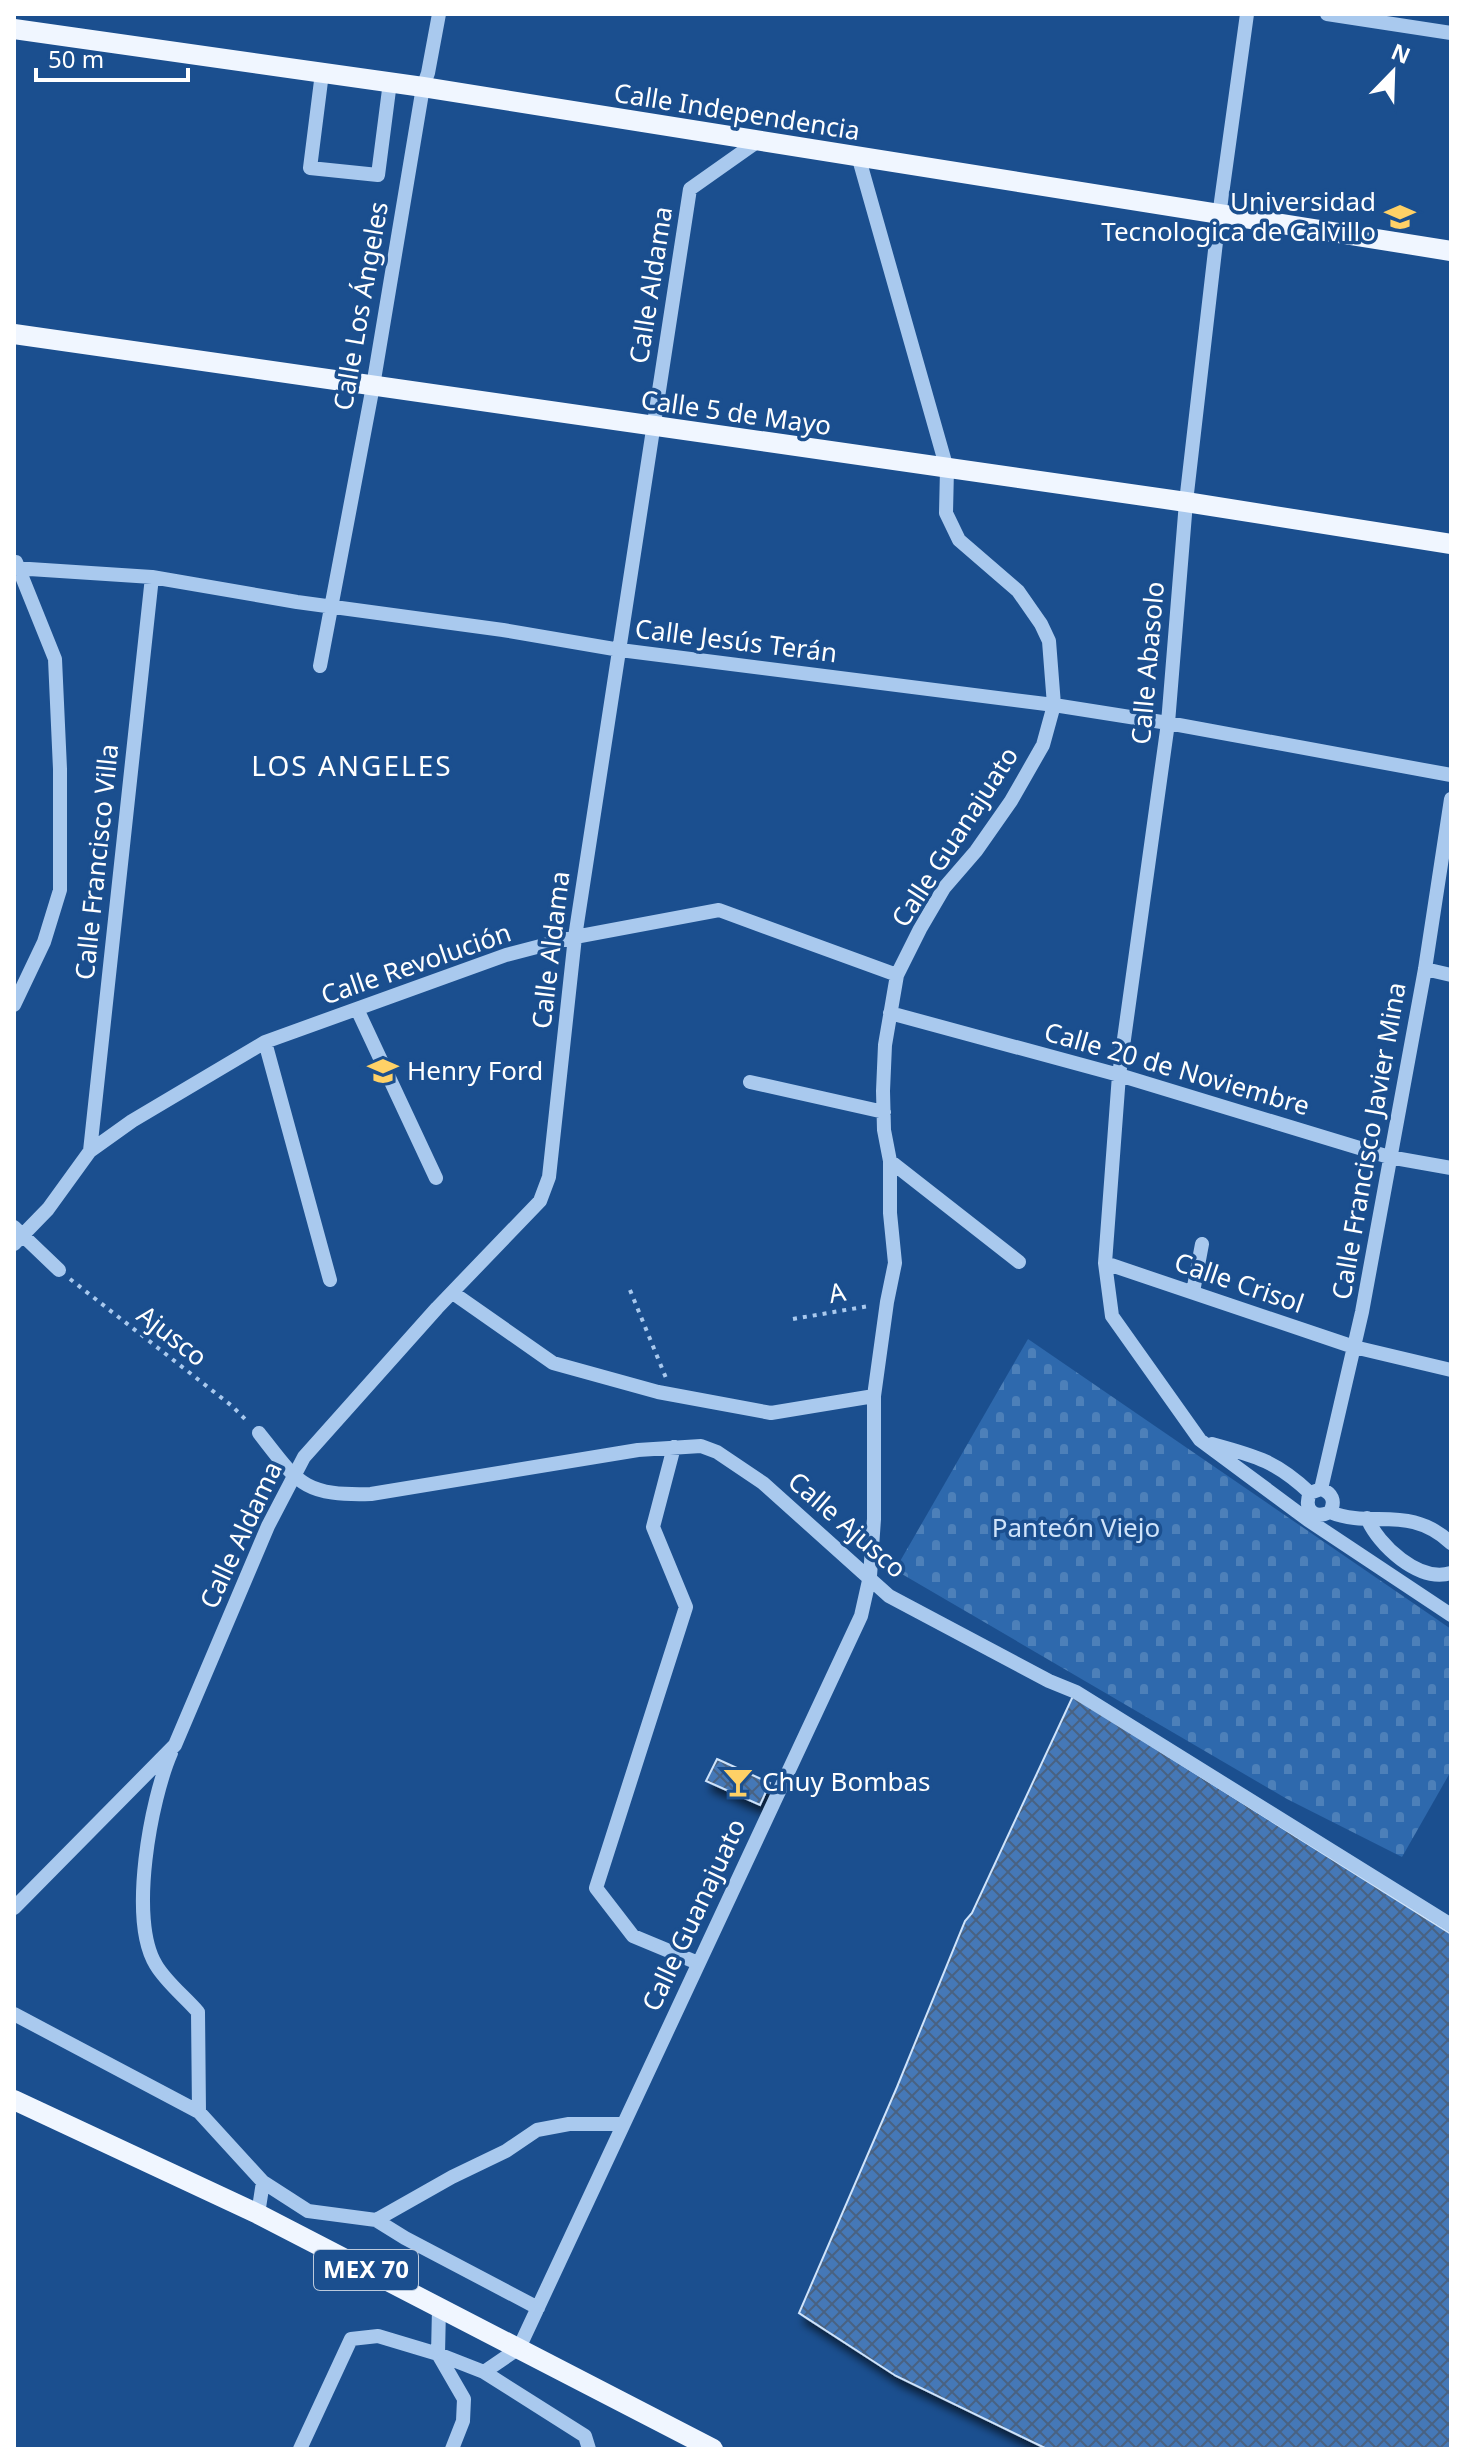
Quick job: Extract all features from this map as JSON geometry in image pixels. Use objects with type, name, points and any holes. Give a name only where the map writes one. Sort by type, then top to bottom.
[{"type":"main road","name":"Calle Independencia","points":[[14,29],[423,87],[859,159],[1451,251]]},
{"type":"main road","name":"Calle 5 de Mayo","points":[[14,334],[1186,502],[1451,544]]},
{"type":"main road","name":"MEX 70","points":[[14,2100],[258,2214],[713,2449]]},
{"type":"street","name":"Calle Los Ángeles","points":[[320,666],[373,386],[423,87],[439,14]]},
{"type":"street","name":"Calle Abasolo","points":[[1200,1440],[1112,1316],[1105,1263],[1119,1075],[1168,723],[1186,502],[1219,216],[1247,14]]},
{"type":"street","points":[[1327,14],[1451,33]]},
{"type":"street","points":[[322,73],[310,168],[378,175],[390,82]]},
{"type":"street","name":"Calle Aldama","points":[[14,1908],[175,1745],[268,1526],[304,1457],[540,1201],[549,1177],[575,937],[690,189],[758,141]]},
{"type":"street","name":"Calle Guanajuato","points":[[519,2348],[861,1616],[870,1576],[874,1519],[874,1396],[895,1263],[890,1213],[890,1161],[884,1112],[885,1045],[897,975],[944,888],[976,851],[1011,801],[1043,745],[1054,705],[1049,641],[1041,624],[1018,591],[959,540],[946,513],[947,469],[859,159]]},
{"type":"street","points":[[14,1005],[44,942],[60,890],[60,769],[55,659],[16,565]]},
{"type":"street","name":"Calle Jesús Terán","points":[[16,565],[152,577],[332,608],[503,630],[620,650],[1054,705],[1451,775]]},
{"type":"street","name":"Calle Francisco Villa","points":[[90,1151],[152,577]]},
{"type":"street","name":"Calle Francisco Javier Mina","points":[[1315,1491],[1354,1347],[1425,969],[1451,799]]},
{"type":"street","name":"Calle Revolución","points":[[17,1235],[48,1209],[90,1151],[132,1121],[265,1042],[506,955],[575,937],[719,910],[897,975]]},
{"type":"street","points":[[1425,969],[1451,975]]},
{"type":"street","points":[[357,1009],[436,1178]]},
{"type":"street","name":"Calle 20 de Noviembre","points":[[890,1013],[1119,1075],[1389,1157],[1451,1168]]},
{"type":"street","points":[[265,1042],[330,1280]]},
{"type":"street","points":[[750,1082],[884,1112]]},
{"type":"street","points":[[890,1161],[1019,1262]]},
{"type":"street","points":[[17,1235],[59,1270]]},
{"type":"street","points":[[1193,1292],[1202,1244]]},
{"type":"street","name":"Calle Crisol","points":[[1105,1263],[1354,1347],[1451,1370]]},
{"type":"street","points":[[453,1293],[553,1363],[673,1395],[771,1413],[874,1396]]},
{"type":"street","name":"Calle Ajusco","points":[[259,1433],[293,1477],[310,1489],[337,1495],[371,1494],[674,1447],[701,1446],[717,1452],[763,1483],[889,1596],[1049,1681],[1076,1692],[1451,1925]]},
{"type":"street","points":[[1200,1440],[1256,1456],[1315,1491],[1328,1491],[1333,1497],[1330,1512],[1314,1514],[1308,1509],[1306,1501],[1315,1491]]},
{"type":"street","points":[[1200,1440],[1308,1520],[1451,1615]]},
{"type":"street","points":[[674,1447],[653,1527],[686,1607],[596,1888],[633,1936],[698,1963]]},
{"type":"street","points":[[1330,1512],[1346,1518],[1395,1517],[1419,1523],[1451,1543]]},
{"type":"street","points":[[1367,1518],[1373,1534],[1411,1565],[1426,1573],[1444,1576],[1451,1573]]},
{"type":"street","points":[[175,1745],[161,1777],[142,1889],[144,1927],[156,1965],[198,2012],[199,2112]]},
{"type":"street","points":[[14,2014],[199,2112],[263,2182],[308,2211],[376,2220],[538,2308]]},
{"type":"street","points":[[376,2220],[506,2151],[537,2130],[569,2124],[623,2124]]},
{"type":"street","points":[[258,2214],[263,2182]]},
{"type":"street","points":[[439,2308],[438,2354],[464,2399],[463,2421],[452,2449]]},
{"type":"street","points":[[300,2449],[351,2339],[378,2336],[484,2372],[585,2436],[589,2449]]},
{"type":"street","points":[[484,2372],[519,2348]]},
{"type":"path","name":"Ajusco","points":[[59,1270],[232,1406],[259,1433]]},
{"type":"path","points":[[630,1290],[673,1395]]},
{"type":"path","name":"A","points":[[793,1319],[887,1302]]},
{"type":"green space","name":"Panteón Viejo","points":[[1028,1339],[1451,1629],[1451,1771],[1402,1857],[1287,1799],[895,1570]]},
{"type":"building","points":[[1073,1696],[1451,1934],[1451,2449],[1047,2449],[896,2376],[799,2313],[965,1921],[972,1913]]},
{"type":"building","name":"Chuy Bombas","points":[[717,1759],[770,1783],[760,1805],[706,1781]]},
{"type":"place","name":"Universidad Tecnologica de Calvillo","points":[[1400,217]]},
{"type":"place","name":"Henry Ford","points":[[383,1071]]},
{"type":"place","name":"Chuy Bombas","points":[[738,1782]]},
{"type":"district","name":"LOS ANGELES","points":[[352,766]]}]
